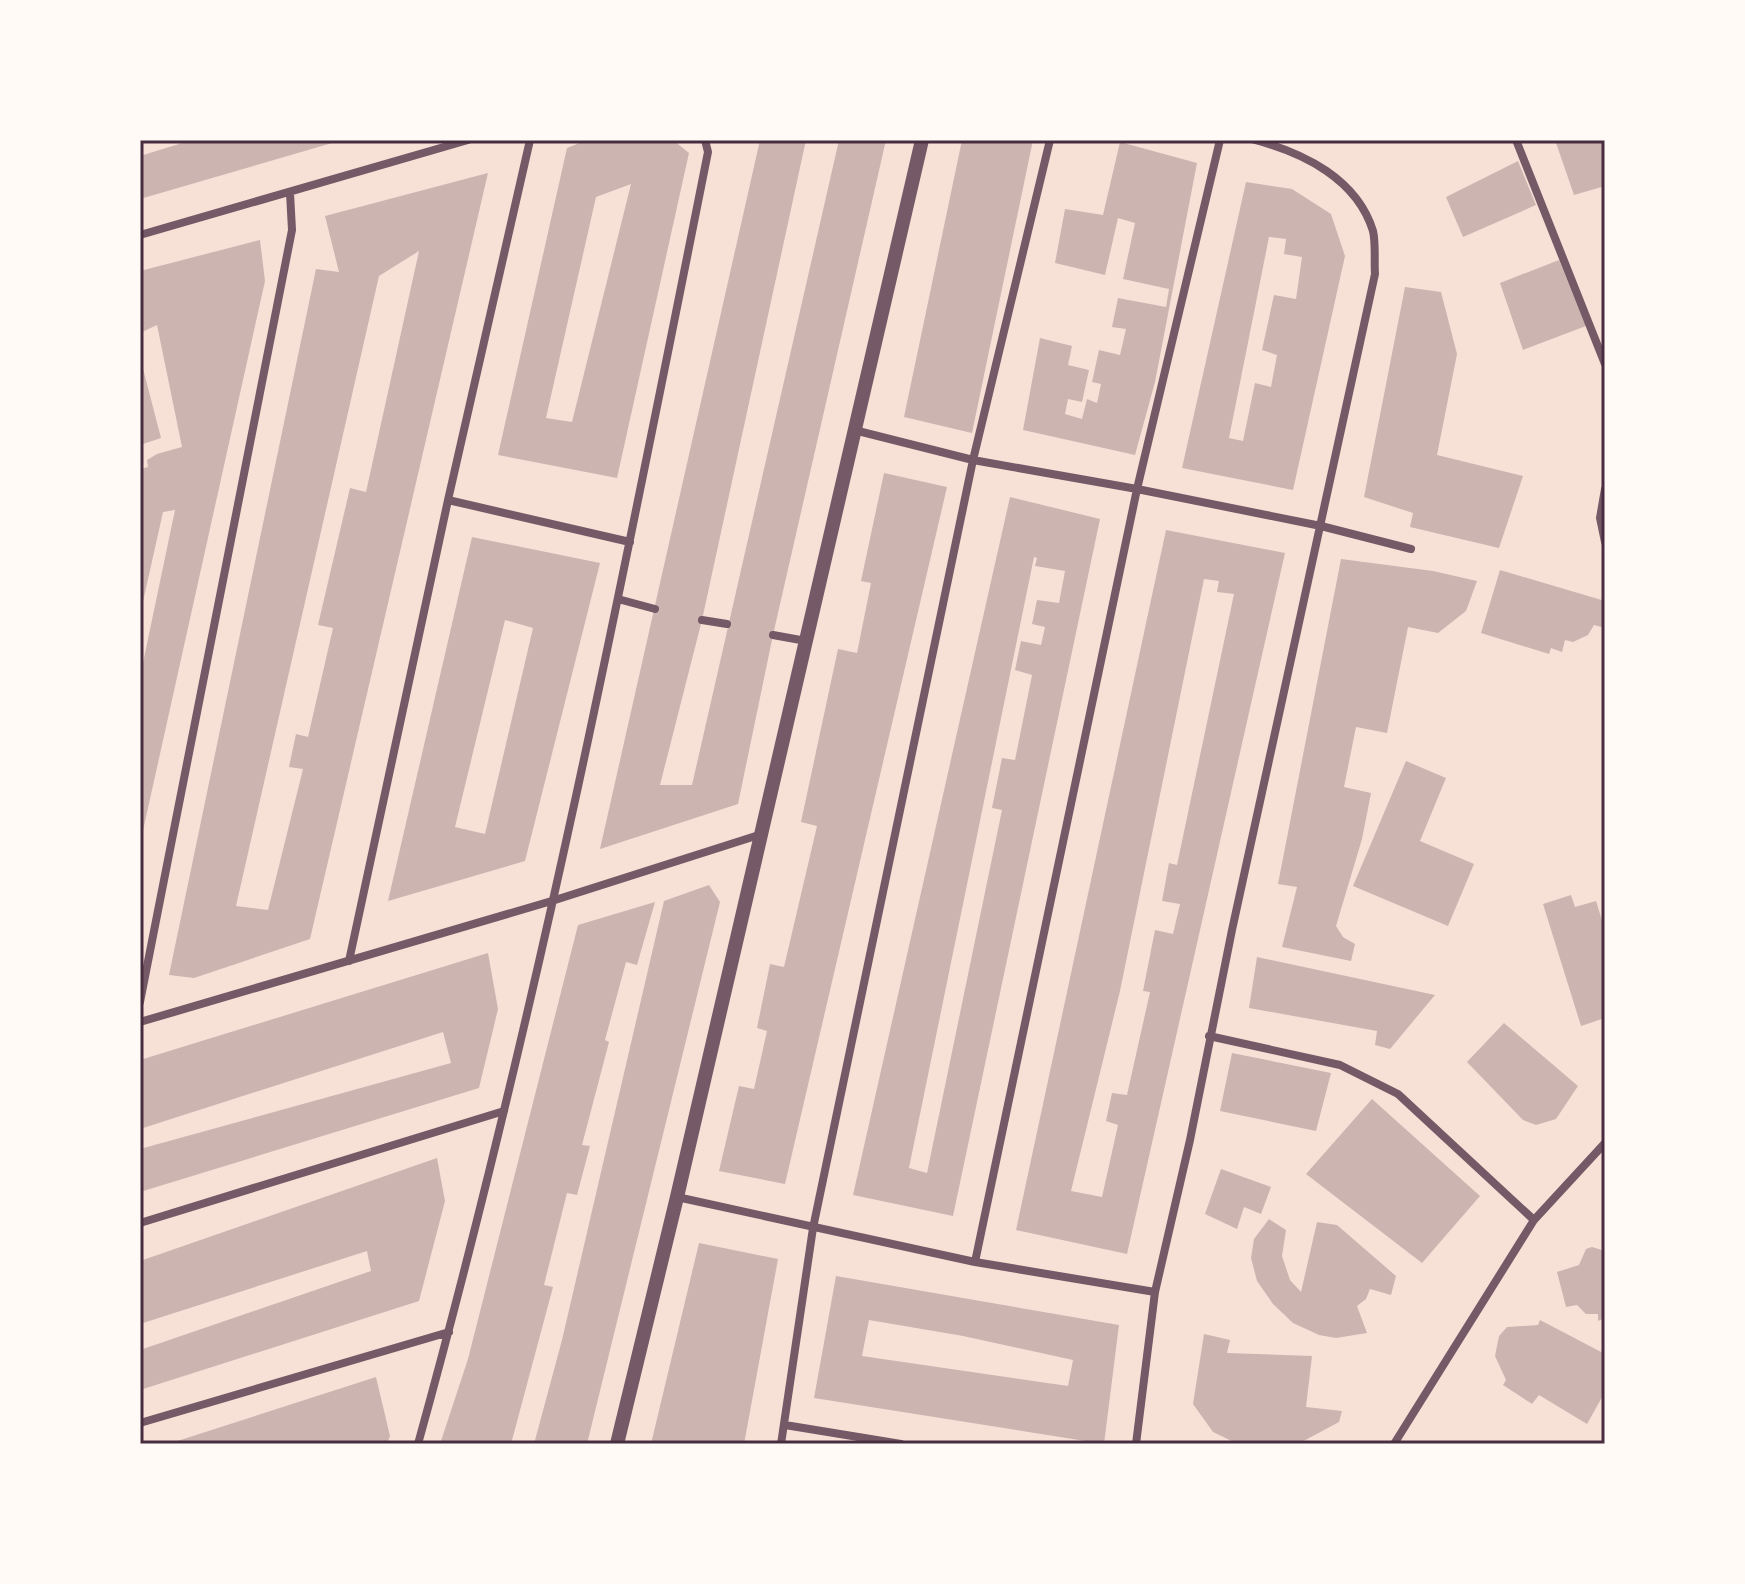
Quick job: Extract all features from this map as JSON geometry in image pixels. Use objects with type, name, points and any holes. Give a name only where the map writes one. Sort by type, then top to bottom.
[{"type":"street","points":[[140,235],[468,140]]},
{"type":"street","points":[[349,961],[448,500],[530,140]]},
{"type":"street","points":[[418,1444],[449,1332],[555,900],[708,152],[705,140]]},
{"type":"street","points":[[617,1444],[922,140]]},
{"type":"street","points":[[781,1444],[813,1228],[973,460],[1050,140]]},
{"type":"street","points":[[975,1262],[1137,489],[1220,140]]},
{"type":"street","points":[[1136,1444],[1155,1292],[1375,274],[1373,232],[1355,196],[1320,165],[1278,146],[1255,140]]},
{"type":"street","points":[[1516,140],[1605,364]]},
{"type":"street","points":[[140,1002],[292,230],[290,193]]},
{"type":"street","points":[[854,430],[973,460],[1321,526],[1411,549]]},
{"type":"street","points":[[1605,489],[1600,518],[1605,542]]},
{"type":"street","points":[[448,500],[630,542]]},
{"type":"street","points":[[618,599],[655,609]]},
{"type":"street","points":[[702,620],[727,624]]},
{"type":"street","points":[[773,635],[807,641]]},
{"type":"street","points":[[140,1022],[555,900],[762,834]]},
{"type":"street","points":[[1209,1036],[1340,1065],[1398,1094],[1534,1220]]},
{"type":"street","points":[[140,1223],[504,1111]]},
{"type":"street","points":[[1394,1444],[1534,1220],[1605,1143]]},
{"type":"street","points":[[677,1197],[975,1262],[1155,1292]]},
{"type":"street","points":[[140,1423],[449,1332]]},
{"type":"street","points":[[785,1425],[901,1444]]},
{"type":"building","points":[[192,140],[339,141],[140,199],[140,156]]},
{"type":"building","points":[[587,140],[673,140],[689,153],[617,478],[498,455],[567,148]],"holes":[[[631,184],[572,422],[546,418],[596,197]]]},
{"type":"building","points":[[760,140],[806,140],[702,620],[660,785],[692,785],[839,140],[886,140],[773,635],[738,804],[600,849]]},
{"type":"building","points":[[962,140],[1033,140],[972,433],[904,417]]},
{"type":"building","points":[[1555,140],[1605,140],[1605,186],[1574,195]]},
{"type":"building","points":[[1120,142],[1197,163],[1155,382],[1135,455],[1023,430],[1040,338],[1072,346],[1068,365],[1089,370],[1082,402],[1068,399],[1065,414],[1082,419],[1087,399],[1097,403],[1101,384],[1092,382],[1099,350],[1120,355],[1126,329],[1112,327],[1118,298],[1166,307],[1169,289],[1123,279],[1135,223],[1118,218],[1105,275],[1055,263],[1065,209],[1103,215]]},
{"type":"building","points":[[1518,161],[1536,205],[1463,237],[1446,197]]},
{"type":"building","points":[[488,173],[310,939],[194,978],[169,975],[316,269],[339,272],[325,216]],"holes":[[[419,251],[366,492],[350,488],[318,625],[333,628],[308,737],[296,734],[289,767],[303,769],[268,910],[236,906],[379,276]]]},
{"type":"building","points":[[1246,182],[1292,189],[1331,214],[1345,256],[1293,490],[1182,468]],"holes":[[[1269,237],[1286,239],[1284,254],[1302,257],[1296,299],[1274,295],[1262,350],[1277,355],[1271,387],[1255,383],[1243,441],[1229,438]]]},
{"type":"building","points":[[260,240],[265,281],[140,844],[140,677],[175,510],[163,512],[140,615],[140,469],[148,467],[147,460],[157,454],[182,447],[157,325],[140,333],[140,271]]},
{"type":"building","points":[[1559,260],[1586,326],[1523,350],[1500,283]]},
{"type":"building","points":[[1405,287],[1441,292],[1457,354],[1437,455],[1523,476],[1499,548],[1410,527],[1413,513],[1364,497]]},
{"type":"building","points":[[140,357],[161,438],[140,445]]},
{"type":"building","points":[[884,473],[947,487],[785,1184],[719,1171],[739,1086],[754,1089],[767,1031],[757,1028],[770,964],[784,967],[817,826],[801,822],[838,649],[857,653],[871,583],[861,581]]},
{"type":"building","points":[[1010,497],[1100,519],[953,1216],[853,1195]],"holes":[[[1034,557],[1037,558],[1035,566],[1065,571],[1059,603],[1037,600],[1032,624],[1045,627],[1041,645],[1021,641],[1015,670],[1032,675],[1015,760],[1002,758],[992,808],[1002,810],[927,1173],[909,1168]]]},
{"type":"building","points":[[1166,530],[1285,553],[1127,1254],[1016,1230]],"holes":[[[1204,579],[1219,581],[1217,592],[1234,594],[1177,865],[1169,863],[1162,901],[1180,904],[1173,934],[1155,930],[1143,991],[1150,992],[1127,1095],[1112,1093],[1106,1121],[1118,1125],[1102,1197],[1071,1191],[1120,991]]]},
{"type":"building","points":[[472,537],[600,563],[525,861],[388,901]],"holes":[[[505,620],[533,628],[485,834],[455,827]]]},
{"type":"building","points":[[1341,559],[1433,571],[1477,581],[1466,611],[1438,633],[1408,627],[1387,733],[1356,727],[1344,787],[1371,793],[1362,839],[1336,926],[1343,937],[1355,944],[1351,961],[1282,947],[1297,887],[1278,884]]},
{"type":"building","points":[[1500,570],[1605,601],[1605,628],[1594,625],[1588,635],[1573,642],[1565,640],[1562,652],[1551,648],[1549,654],[1481,633]]},
{"type":"building","points":[[1406,761],[1446,778],[1420,841],[1474,864],[1448,926],[1353,886]]},
{"type":"building","points":[[709,885],[720,902],[587,1444],[534,1444],[562,1340],[664,901]]},
{"type":"building","points":[[1571,895],[1575,907],[1596,901],[1605,930],[1605,1018],[1581,1026],[1543,904]]},
{"type":"building","points":[[655,902],[637,965],[626,962],[605,1040],[609,1042],[582,1145],[590,1146],[577,1195],[567,1193],[544,1285],[553,1287],[511,1444],[440,1444],[468,1359],[578,925]]},
{"type":"building","points":[[488,953],[498,1009],[479,1088],[140,1192],[140,1149],[451,1063],[443,1032],[140,1129],[140,1060]]},
{"type":"building","points":[[1257,957],[1435,995],[1390,1049],[1375,1045],[1377,1031],[1249,1008]]},
{"type":"building","points":[[1504,1023],[1578,1086],[1556,1119],[1536,1125],[1523,1120],[1467,1062]]},
{"type":"building","points":[[1232,1053],[1331,1073],[1316,1131],[1220,1111]]},
{"type":"building","points":[[1372,1099],[1480,1196],[1422,1263],[1306,1174]]},
{"type":"building","points":[[437,1158],[445,1201],[419,1301],[140,1390],[140,1350],[371,1271],[367,1251],[140,1324],[140,1261]]},
{"type":"building","points":[[1221,1169],[1271,1187],[1261,1214],[1244,1207],[1237,1229],[1205,1214]]},
{"type":"building","points":[[1269,1219],[1286,1230],[1282,1256],[1290,1280],[1301,1292],[1317,1222],[1337,1225],[1396,1276],[1391,1295],[1370,1289],[1366,1299],[1357,1306],[1367,1333],[1336,1338],[1319,1335],[1293,1323],[1273,1304],[1257,1281],[1251,1258],[1254,1239]]},
{"type":"building","points":[[699,1243],[778,1259],[744,1444],[651,1444]]},
{"type":"building","points":[[1592,1247],[1605,1251],[1605,1318],[1598,1321],[1598,1314],[1586,1314],[1577,1305],[1566,1307],[1557,1272],[1579,1265],[1586,1249]]},
{"type":"building","points":[[836,1276],[1119,1325],[1104,1444],[814,1398]],"holes":[[[869,1320],[1073,1360],[1068,1386],[862,1356]]]},
{"type":"building","points":[[1540,1320],[1605,1354],[1605,1392],[1587,1424],[1539,1395],[1532,1404],[1503,1385],[1506,1380],[1495,1356],[1499,1336],[1507,1327],[1538,1325]]},
{"type":"building","points":[[1204,1334],[1230,1340],[1227,1353],[1312,1356],[1306,1407],[1342,1411],[1339,1422],[1298,1444],[1238,1444],[1213,1432],[1193,1404]]},
{"type":"building","points":[[376,1377],[390,1436],[387,1444],[168,1444]]}]
